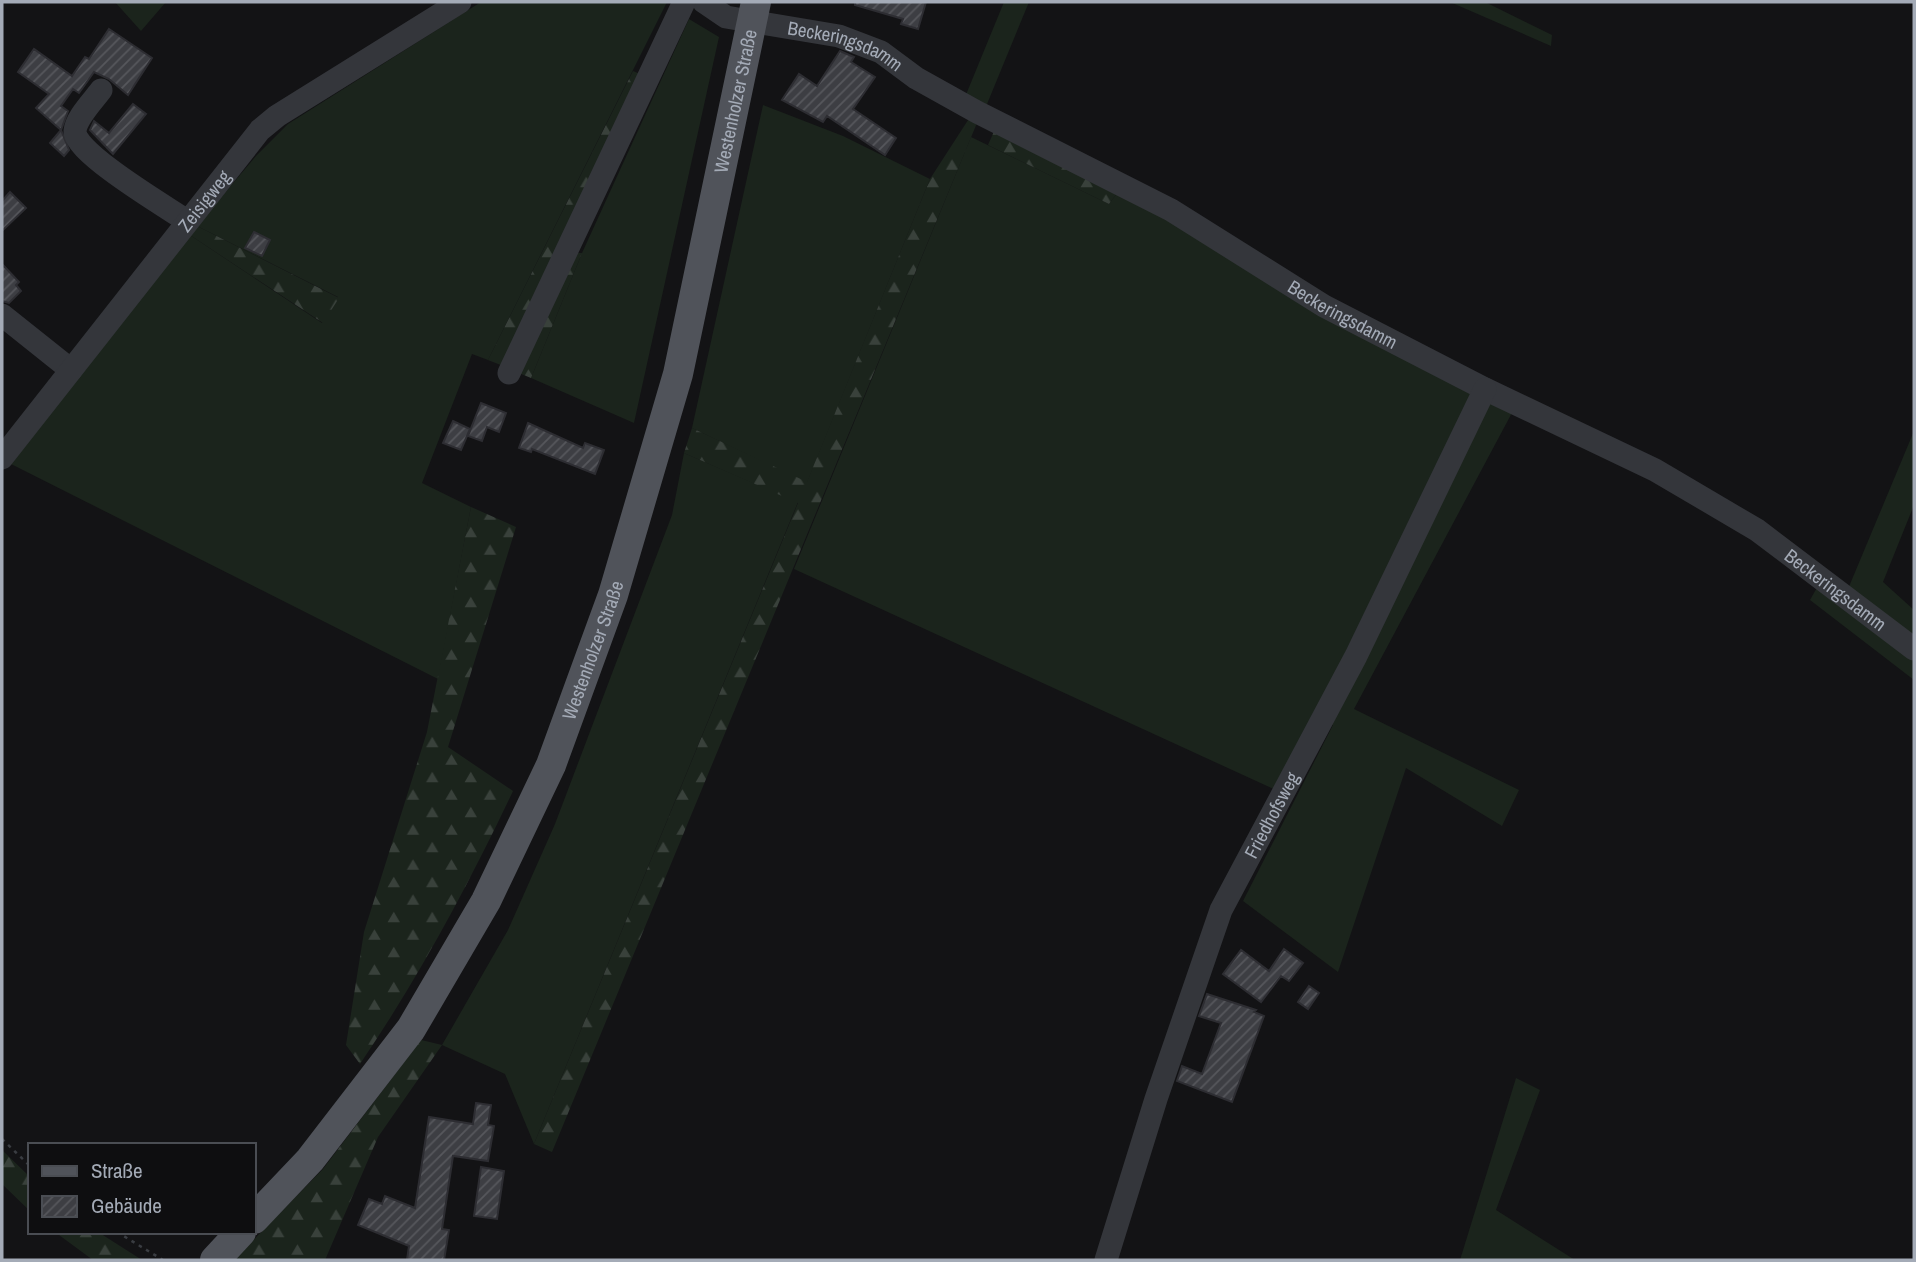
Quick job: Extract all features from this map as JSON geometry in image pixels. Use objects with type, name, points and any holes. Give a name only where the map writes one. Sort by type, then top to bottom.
[{"type":"main road","name":"Westenholzer Straße","points":[[256,1217],[310,1160],[411,1029],[486,901],[551,765],[613,595],[678,374],[754,10]]},
{"type":"main road","points":[[215,1260],[240,1234]]},
{"type":"street","name":"Zeisigweg","points":[[2,458],[260,130],[277,116],[460,2]]},
{"type":"street","points":[[509,373],[684,2]]},
{"type":"street","name":"Beckeringsdamm","points":[[704,2],[726,16],[754,10],[881,51],[916,78],[1171,210],[1324,306],[1485,389],[1655,470],[1757,530],[1914,649]]},
{"type":"street","points":[[101,90],[74,128],[75,137],[90,155],[187,221]]},
{"type":"street","points":[[2,315],[71,370]]},
{"type":"street","name":"Friedhofsweg","points":[[1107,1260],[1156,1099],[1221,911],[1356,656],[1485,389]]},
{"type":"path","points":[[2,1139],[28,1164]]},
{"type":"path","points":[[120,1234],[163,1260]]},
{"type":"green space","points":[[115,2],[166,2],[141,31]]},
{"type":"green space","points":[[481,2],[667,2],[488,360],[472,354],[422,483],[471,507],[438,679],[11,464],[190,235],[322,323],[338,297],[197,226],[256,156],[288,124]]},
{"type":"green space","points":[[1004,2],[1029,2],[985,109],[965,97]]},
{"type":"green space","points":[[1450,2],[1485,2],[1552,35],[1551,46]]},
{"type":"green space","points":[[689,19],[719,37],[634,423],[531,378],[582,253]]},
{"type":"green space","points":[[633,71],[642,75],[506,367],[488,360]]},
{"type":"green space","points":[[763,105],[843,136],[930,179],[807,483],[692,428]]},
{"type":"green space","points":[[972,114],[979,118],[552,1152],[534,1144],[798,503],[684,453],[692,428],[807,482],[930,179]]},
{"type":"green space","points":[[996,127],[1120,189],[1109,204],[988,145]]},
{"type":"green space","points":[[971,137],[1109,204],[1120,189],[1474,389],[1278,791],[794,569]]},
{"type":"green space","points":[[197,226],[339,298],[323,323],[190,235]]},
{"type":"green space","points":[[570,253],[582,253],[531,378],[514,371]]},
{"type":"green space","points":[[1485,394],[1514,409],[1354,709],[1519,790],[1502,826],[1406,768],[1338,972],[1243,901],[1333,725],[1327,721]]},
{"type":"green space","points":[[1914,431],[1914,505],[1883,582],[1914,610],[1914,641],[1848,589]]},
{"type":"green space","points":[[684,453],[798,502],[534,1144],[505,1074],[442,1045],[508,930],[555,824],[672,515]]},
{"type":"green space","points":[[471,507],[516,527],[448,747],[513,791],[442,931],[360,1064],[346,1045],[364,932],[427,732]]},
{"type":"green space","points":[[1819,584],[1914,657],[1914,680],[1810,600]]},
{"type":"green space","points":[[421,1040],[442,1045],[378,1137],[325,1260],[234,1260],[323,1169]]},
{"type":"green space","points":[[1516,1078],[1540,1090],[1496,1210],[1575,1260],[1460,1260]]},
{"type":"green space","points":[[2,1150],[28,1175],[28,1209],[2,1184]]},
{"type":"green space","points":[[58,1234],[101,1234],[142,1260],[93,1260]]},
{"type":"building","points":[[855,2],[926,2],[918,29],[901,24],[903,19],[855,5]]},
{"type":"building","points":[[109,29],[152,58],[128,95],[109,79],[94,72],[79,93],[73,89],[61,106],[68,111],[61,130],[36,108],[49,94],[18,72],[34,49],[72,76],[85,57],[89,59]]},
{"type":"building","points":[[840,51],[854,57],[851,62],[875,77],[853,109],[896,138],[885,155],[827,116],[823,122],[782,100],[799,74],[817,86]]},
{"type":"building","points":[[133,104],[146,114],[113,154],[90,130],[94,121],[109,133]]},
{"type":"building","points":[[61,130],[69,150],[64,156],[50,143]]},
{"type":"building","points":[[10,192],[26,208],[2,231],[2,201]]},
{"type":"building","points":[[254,232],[270,240],[262,256],[245,248]]},
{"type":"building","points":[[2,264],[19,282],[16,285],[21,291],[9,303],[2,301]]},
{"type":"building","points":[[481,403],[506,413],[499,432],[487,427],[482,441],[468,436]]},
{"type":"building","points":[[453,421],[470,429],[461,450],[443,443]]},
{"type":"building","points":[[528,423],[583,448],[585,443],[604,450],[595,474],[532,449],[531,452],[519,448]]},
{"type":"building","points":[[1284,949],[1303,963],[1289,981],[1281,976],[1261,1002],[1223,974],[1241,950],[1269,971]]},
{"type":"building","points":[[1309,986],[1319,993],[1308,1009],[1298,1002]]},
{"type":"building","points":[[1207,994],[1256,1010],[1254,1012],[1264,1016],[1232,1102],[1177,1081],[1182,1066],[1202,1074],[1221,1023],[1199,1016]]},
{"type":"building","points":[[476,1103],[491,1105],[488,1125],[494,1126],[488,1161],[453,1156],[442,1229],[449,1230],[444,1260],[407,1260],[409,1246],[358,1225],[369,1199],[382,1204],[385,1196],[415,1208],[429,1117],[473,1124]]},
{"type":"building","points":[[481,1167],[504,1171],[497,1219],[474,1216]]}]
